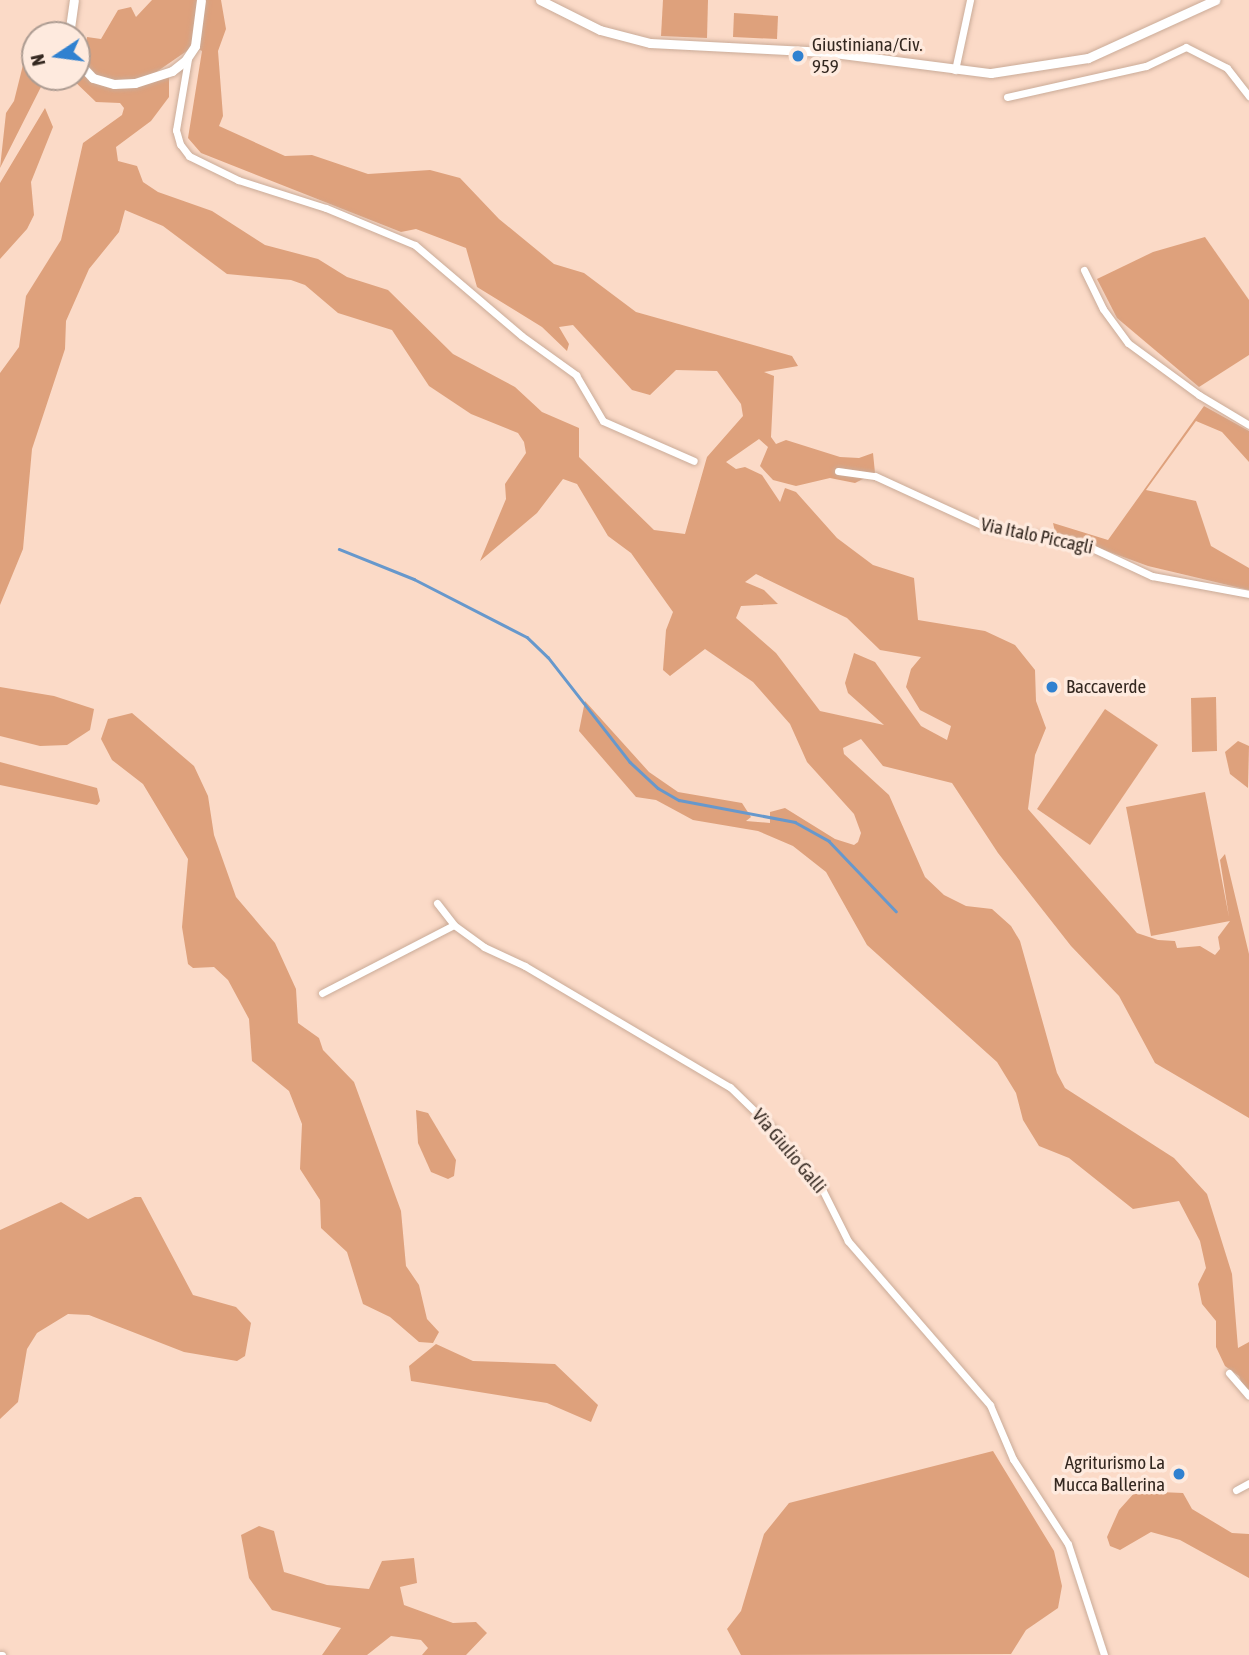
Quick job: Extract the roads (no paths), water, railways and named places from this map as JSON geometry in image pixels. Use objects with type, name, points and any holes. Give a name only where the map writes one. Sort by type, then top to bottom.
[{"type":"street","points":[[71,21],[75,0]]},
{"type":"street","points":[[201,0],[198,32],[188,59],[176,130],[186,153],[238,180],[338,212],[419,247],[522,336],[576,375],[603,421],[694,461]]},
{"type":"street","points":[[540,0],[588,25],[650,43],[826,52],[954,71],[1007,73],[1074,62],[1115,48],[1215,0]]},
{"type":"street","points":[[954,71],[970,0]]},
{"type":"street","points":[[1007,97],[1146,66],[1186,47],[1227,68],[1249,96]]},
{"type":"street","points":[[91,72],[103,82],[144,80],[177,68],[188,59]]},
{"type":"street","points":[[1084,270],[1107,315],[1128,342],[1249,425]]},
{"type":"street","name":"Via Italo Piccagli","points":[[838,471],[875,476],[905,493],[986,527],[1099,548],[1152,576],[1249,594]]},
{"type":"street","name":"Via Giulio Galli","points":[[437,904],[454,925],[484,947],[525,966],[730,1087],[774,1130],[827,1197],[848,1241],[990,1405],[1013,1459],[1068,1545],[1104,1655]]},
{"type":"street","points":[[322,993],[454,925]]},
{"type":"street","points":[[1229,1373],[1249,1396]]},
{"type":"street","points":[[1236,1490],[1249,1483]]},
{"type":"waterway","points":[[339,549],[414,579],[527,637],[548,657],[630,762],[658,788],[679,800],[795,822],[829,841],[896,911]]},
{"type":"place","name":"Giustiniana/Civ. 959","points":[[798,56]]},
{"type":"place","name":"Baccaverde","points":[[1052,687]]},
{"type":"place","name":"Agriturismo La Mucca Ballerina","points":[[1179,1474]]}]
